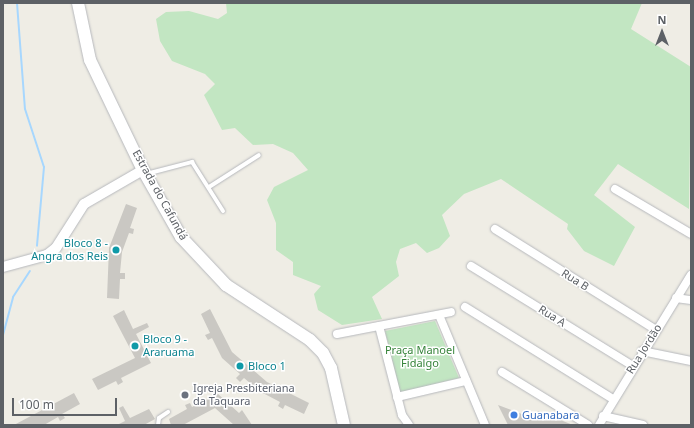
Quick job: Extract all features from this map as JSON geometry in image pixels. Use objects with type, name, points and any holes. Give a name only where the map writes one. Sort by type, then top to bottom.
[{"type":"main road","name":"Estrada do Cafundá","points":[[78,3],[90,60],[144,172],[197,258],[226,285],[310,340],[323,353],[331,368],[344,425]]},
{"type":"street","points":[[3,267],[47,255],[56,248],[84,204],[144,172]]},
{"type":"street","points":[[615,189],[691,234]]},
{"type":"street","name":"Rua B","points":[[494,229],[656,330]]},
{"type":"street","name":"Rua A","points":[[471,266],[633,366]]},
{"type":"street","name":"Rua Jordão","points":[[599,425],[613,398],[691,275]]},
{"type":"street","points":[[676,298],[691,300]]},
{"type":"street","points":[[465,307],[613,398]]},
{"type":"street","points":[[337,334],[451,312]]},
{"type":"street","points":[[439,315],[485,425]]},
{"type":"street","points":[[379,326],[397,397],[409,425]]},
{"type":"street","points":[[642,351],[691,361]]},
{"type":"street","points":[[502,372],[588,425]]},
{"type":"street","points":[[397,397],[466,381]]},
{"type":"street","points":[[603,416],[644,425]]},
{"type":"lane","points":[[209,187],[259,155]]},
{"type":"lane","points":[[144,172],[192,162],[223,211]]},
{"type":"lane","points":[[158,425],[159,418],[168,412]]},
{"type":"green space","points":[[226,3],[642,3],[631,29],[691,67],[689,209],[618,164],[594,195],[635,227],[614,266],[584,251],[567,229],[568,224],[501,179],[464,194],[442,215],[450,236],[439,248],[427,253],[416,243],[400,249],[396,262],[399,276],[372,297],[382,319],[342,325],[318,310],[314,294],[321,286],[293,275],[293,262],[276,250],[276,223],[267,200],[274,187],[308,170],[293,153],[273,144],[253,145],[235,128],[222,130],[204,95],[215,84],[205,74],[172,61],[160,41],[156,19],[166,12],[189,11],[218,19],[227,13]]},
{"type":"green space","name":"Praça Manoel Fidalgo","points":[[435,321],[459,378],[400,393],[385,331]]},
{"type":"building","name":"Bloco 8 - Angra dos Reis","points":[[126,204],[137,208],[130,228],[134,229],[133,234],[129,233],[122,252],[120,273],[125,273],[125,279],[120,279],[119,299],[107,298],[109,248]]},
{"type":"building","name":"Bloco 1","points":[[210,309],[232,352],[267,382],[309,403],[304,414],[285,405],[283,409],[278,406],[280,402],[261,392],[244,378],[240,382],[236,378],[240,374],[222,358],[212,338],[208,340],[205,335],[210,333],[201,314]]},
{"type":"building","name":"Bloco 9 - Araruama","points":[[124,310],[133,329],[147,323],[149,327],[136,334],[151,363],[121,378],[123,382],[118,385],[116,381],[98,390],[92,379],[135,358],[113,316]]},
{"type":"building","points":[[74,393],[80,404],[62,414],[65,418],[60,421],[58,417],[44,425],[14,425]]},
{"type":"building","points":[[218,394],[239,413],[242,410],[252,425],[234,425],[215,408],[183,425],[171,425],[169,419],[187,409],[185,405],[190,403],[192,407]]},
{"type":"building","name":"Guanabara","points":[[498,405],[535,419],[538,411],[573,425],[508,425]]},
{"type":"building","points":[[123,406],[130,418],[149,409],[155,419],[144,425],[117,425],[125,421],[119,408]]},
{"type":"waterway","points":[[17,3],[25,109],[44,167],[37,246]]},
{"type":"waterway","points":[[3,335],[13,297],[30,271]]},
{"type":"place","name":"Bloco 8 - Angra dos Reis","points":[[116,250]]},
{"type":"place","name":"Bloco 9 - Araruama","points":[[135,346]]},
{"type":"place","name":"Bloco 1","points":[[240,366]]},
{"type":"place","name":"Igreja Presbiteriana da Taquara","points":[[185,395]]},
{"type":"place","name":"Guanabara","points":[[514,415]]}]
